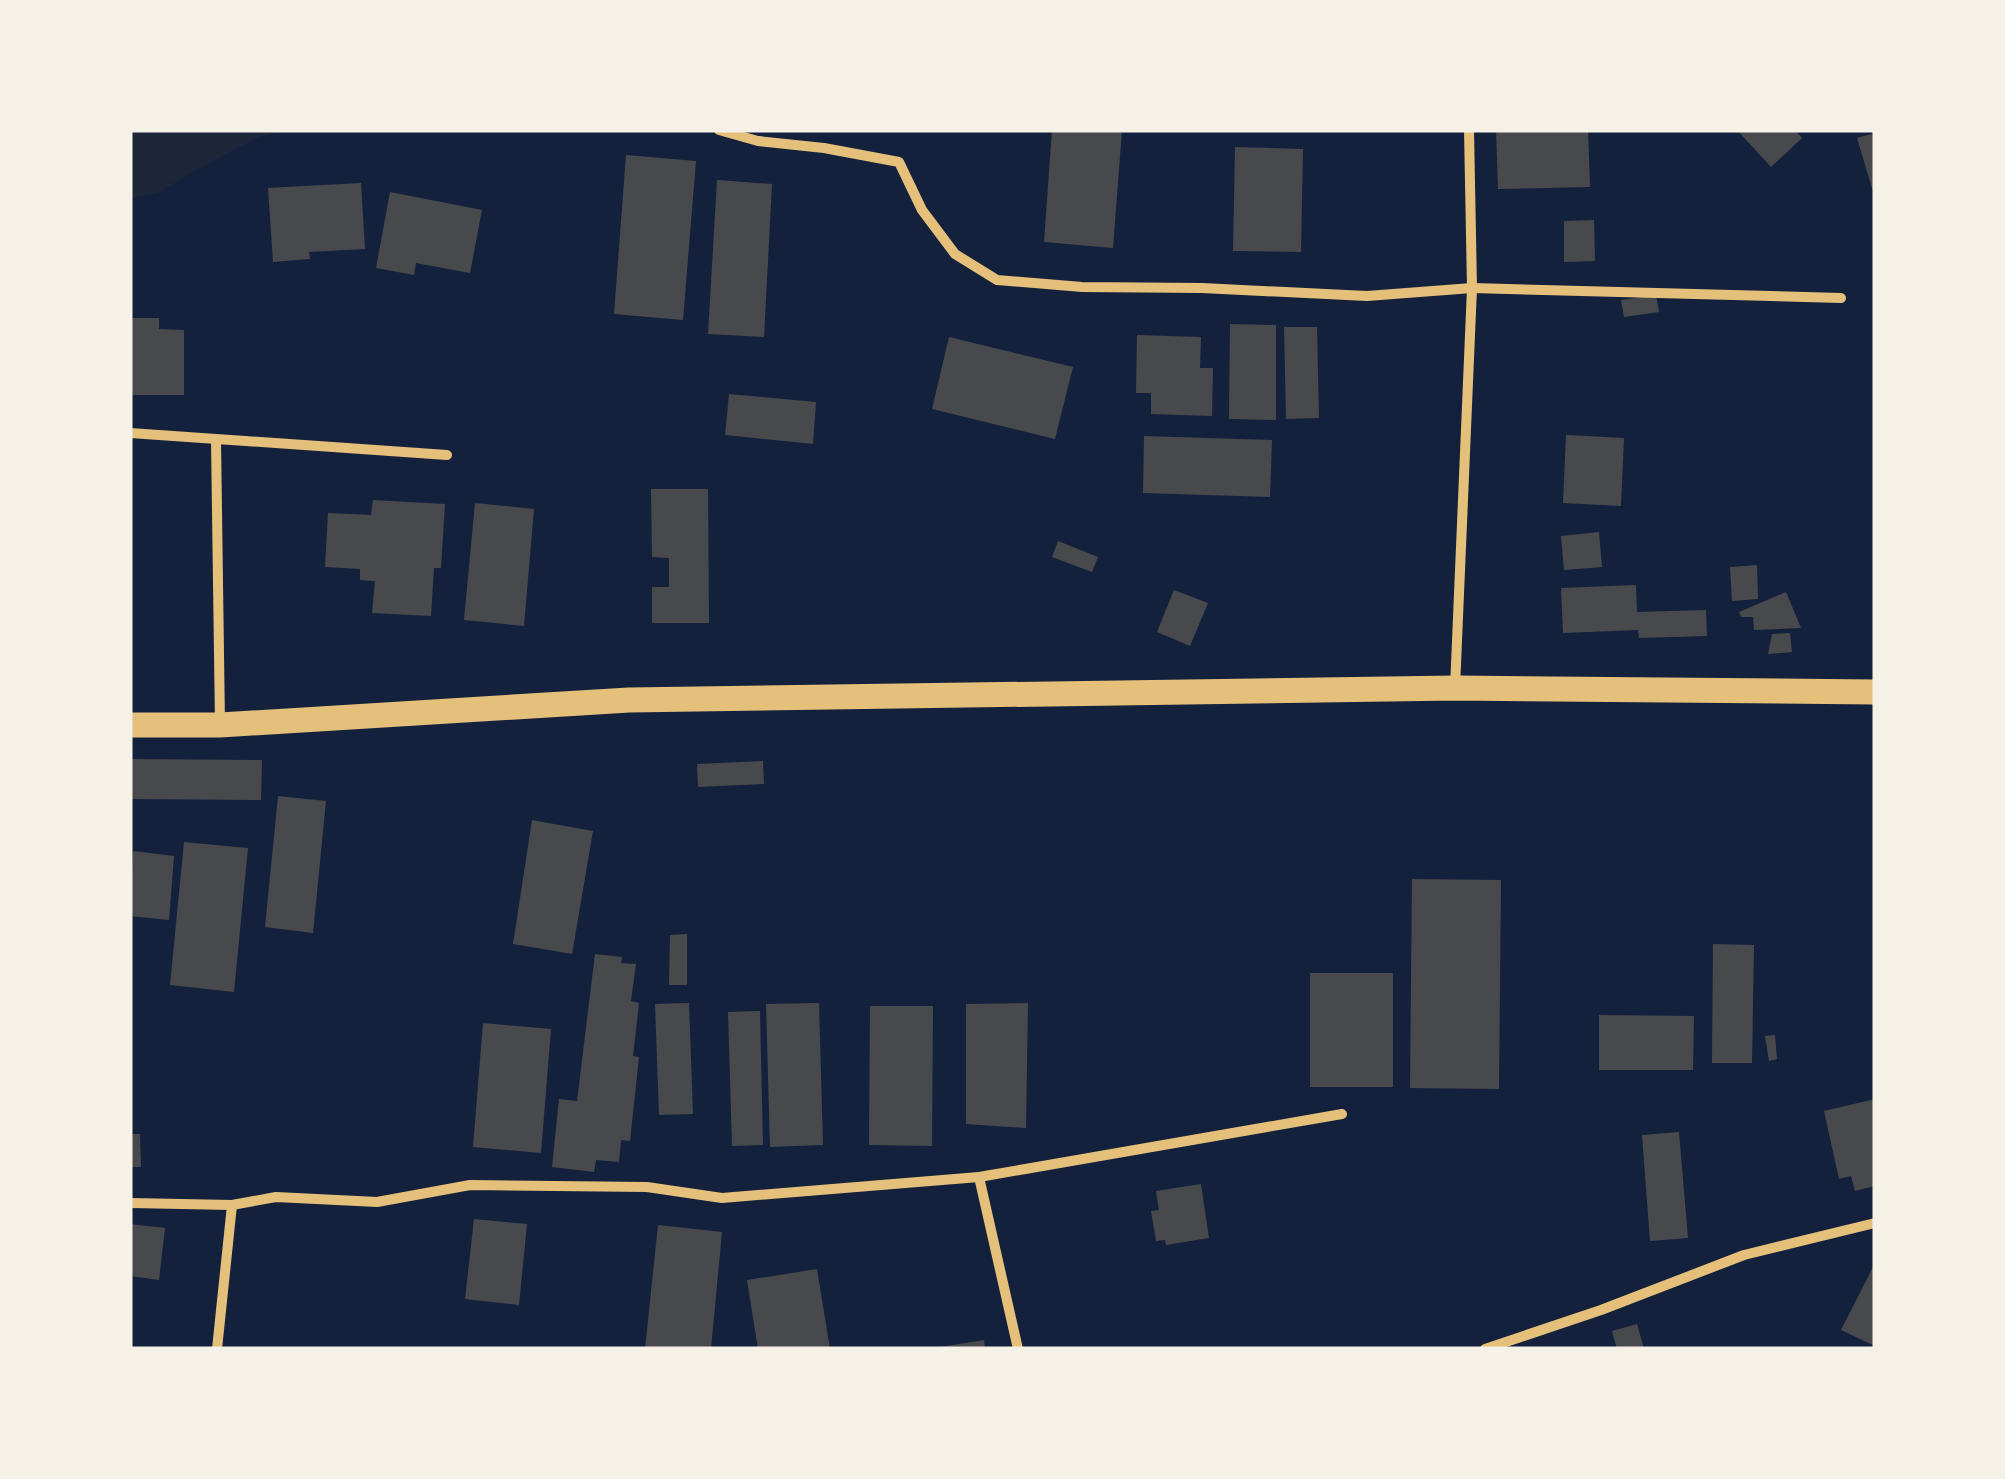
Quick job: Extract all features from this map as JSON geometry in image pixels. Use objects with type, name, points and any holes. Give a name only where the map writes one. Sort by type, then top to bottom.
[{"type":"main road","points":[[130,725],[220,725],[629,700],[1455,688],[1875,692]]},
{"type":"street","points":[[718,130],[758,141],[899,162],[922,210],[955,254],[998,280],[1082,287],[1367,296],[1472,288],[1841,298]]},
{"type":"street","points":[[1455,688],[1472,288],[1469,130]]},
{"type":"street","points":[[130,432],[447,455]]},
{"type":"street","points":[[216,440],[220,725]]},
{"type":"street","points":[[130,1203],[232,1205],[276,1197],[376,1202],[470,1184],[647,1188],[722,1198],[980,1176],[1342,1114]]},
{"type":"street","points":[[980,1176],[1018,1349]]},
{"type":"street","points":[[216,1349],[232,1205]]},
{"type":"street","points":[[1485,1349],[1744,1256],[1875,1223]]},
{"type":"shaded area","points":[[130,130],[288,130],[259,137],[160,192],[130,199]]},
{"type":"building","points":[[1052,130],[1122,130],[1113,248],[1044,242]]},
{"type":"building","points":[[1496,130],[1588,130],[1590,187],[1498,189]]},
{"type":"building","points":[[1737,130],[1795,130],[1802,138],[1771,167]]},
{"type":"building","points":[[1875,133],[1875,194],[1874,195],[1857,138]]},
{"type":"building","points":[[1235,147],[1303,149],[1301,252],[1233,251]]},
{"type":"building","points":[[626,155],[696,161],[683,320],[614,314]]},
{"type":"building","points":[[717,180],[772,184],[764,337],[708,334]]},
{"type":"building","points":[[361,183],[365,249],[309,252],[310,259],[273,262],[268,188]]},
{"type":"building","points":[[390,192],[482,210],[470,273],[416,263],[414,275],[376,268]]},
{"type":"building","points":[[1594,220],[1595,261],[1564,262],[1564,221]]},
{"type":"building","points":[[1656,295],[1659,312],[1624,317],[1621,300]]},
{"type":"building","points":[[130,318],[159,318],[159,329],[184,330],[184,395],[130,395]]},
{"type":"building","points":[[1230,324],[1276,325],[1276,420],[1229,419]]},
{"type":"building","points":[[1284,327],[1317,327],[1319,418],[1286,419]]},
{"type":"building","points":[[1137,335],[1201,337],[1200,368],[1213,368],[1212,416],[1151,414],[1151,393],[1136,393]]},
{"type":"building","points":[[949,337],[1073,367],[1055,439],[932,409]]},
{"type":"building","points":[[729,394],[816,402],[813,444],[725,435]]},
{"type":"building","points":[[1566,435],[1624,438],[1621,506],[1563,503]]},
{"type":"building","points":[[1144,436],[1272,440],[1270,497],[1143,493]]},
{"type":"building","points":[[651,489],[708,489],[709,623],[652,623],[652,587],[669,587],[669,558],[652,557]]},
{"type":"building","points":[[373,500],[445,504],[441,568],[434,568],[431,616],[372,613],[375,581],[360,580],[360,569],[325,567],[328,513],[371,515]]},
{"type":"building","points":[[475,503],[534,509],[524,626],[464,620]]},
{"type":"building","points":[[1599,532],[1602,567],[1564,570],[1561,536]]},
{"type":"building","points":[[1058,541],[1098,557],[1092,572],[1052,557]]},
{"type":"building","points":[[1757,565],[1758,599],[1732,601],[1730,567]]},
{"type":"building","points":[[1636,585],[1637,612],[1706,610],[1707,636],[1639,638],[1638,630],[1563,633],[1561,588]]},
{"type":"building","points":[[1174,590],[1208,603],[1190,646],[1157,632]]},
{"type":"building","points":[[1786,592],[1801,628],[1754,630],[1753,617],[1741,617],[1739,612]]},
{"type":"building","points":[[1790,633],[1792,652],[1768,654],[1772,634]]},
{"type":"building","points":[[130,759],[262,760],[261,800],[130,799]]},
{"type":"building","points":[[763,761],[764,784],[698,787],[697,764]]},
{"type":"building","points":[[278,796],[326,801],[313,933],[265,927]]},
{"type":"building","points":[[532,820],[593,831],[572,954],[513,944]]},
{"type":"building","points":[[184,842],[248,848],[234,992],[170,985]]},
{"type":"building","points":[[133,851],[174,856],[169,920],[130,916]]},
{"type":"building","points":[[1412,879],[1501,880],[1499,1089],[1410,1088]]},
{"type":"building","points":[[687,934],[687,985],[669,985],[670,935]]},
{"type":"building","points":[[1713,944],[1754,945],[1752,1063],[1712,1063]]},
{"type":"building","points":[[595,954],[622,957],[621,963],[636,964],[631,1001],[639,1003],[633,1056],[639,1057],[630,1141],[621,1140],[619,1162],[596,1160],[594,1172],[552,1167],[559,1099],[577,1101]]},
{"type":"building","points":[[1310,973],[1393,973],[1393,1087],[1310,1087]]},
{"type":"building","points":[[689,1003],[693,1114],[659,1115],[655,1004]]},
{"type":"building","points":[[819,1003],[823,1145],[770,1147],[766,1004]]},
{"type":"building","points":[[1028,1003],[1026,1128],[966,1124],[966,1004]]},
{"type":"building","points":[[870,1006],[933,1006],[932,1146],[869,1145]]},
{"type":"building","points":[[760,1011],[763,1145],[732,1146],[728,1012]]},
{"type":"building","points":[[1599,1015],[1694,1016],[1693,1070],[1599,1070]]},
{"type":"building","points":[[483,1023],[551,1029],[541,1153],[473,1147]]},
{"type":"building","points":[[1775,1035],[1777,1059],[1769,1061],[1765,1036]]},
{"type":"building","points":[[1875,1099],[1875,1186],[1855,1191],[1851,1176],[1839,1179],[1824,1111]]},
{"type":"building","points":[[1679,1132],[1688,1238],[1650,1241],[1642,1135]]},
{"type":"building","points":[[130,1134],[140,1134],[141,1167],[130,1167]]},
{"type":"building","points":[[1201,1184],[1209,1238],[1166,1245],[1165,1240],[1156,1241],[1151,1211],[1159,1210],[1156,1191]]},
{"type":"building","points":[[474,1219],[527,1224],[519,1305],[465,1299]]},
{"type":"building","points":[[130,1224],[165,1228],[159,1280],[130,1276]]},
{"type":"building","points":[[658,1225],[722,1232],[711,1349],[645,1349]]},
{"type":"building","points":[[1875,1263],[1875,1346],[1841,1330]]},
{"type":"building","points":[[817,1269],[830,1349],[758,1349],[747,1280]]},
{"type":"building","points":[[1637,1324],[1644,1349],[1617,1349],[1612,1331]]},
{"type":"building","points":[[984,1340],[985,1349],[940,1349],[940,1347]]}]
